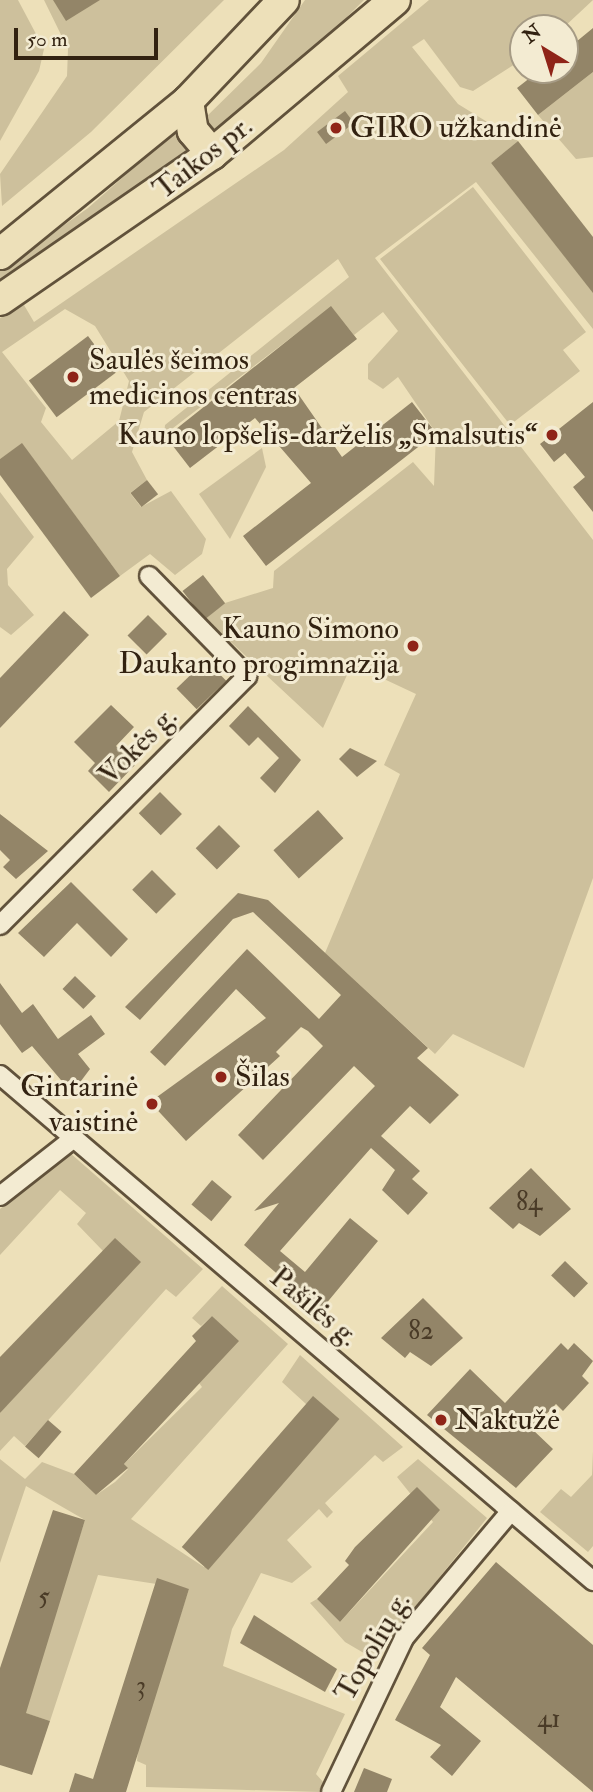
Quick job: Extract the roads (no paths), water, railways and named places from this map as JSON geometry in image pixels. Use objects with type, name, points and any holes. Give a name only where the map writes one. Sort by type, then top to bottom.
[{"type":"main road","name":"Taikos pr.","points":[[0,254],[188,101],[284,0]]},
{"type":"main road","name":"Taikos pr.","points":[[0,300],[212,154],[395,0]]},
{"type":"main road","points":[[188,101],[193,131],[212,154]]},
{"type":"street","name":"Vokės g.","points":[[0,925],[247,676],[149,576]]},
{"type":"street","name":"Pašilės g.","points":[[0,1075],[593,1581]]},
{"type":"street","points":[[0,1196],[74,1138]]},
{"type":"street","name":"Topolių g.","points":[[331,1792],[404,1638],[511,1511]]},
{"type":"place","name":"GIRO užkandinė","points":[[336,128]]},
{"type":"place","name":"Saulės šeimos medicinos centras","points":[[73,377]]},
{"type":"place","name":"Kauno lopšelis-darželis „Smalsutis“","points":[[552,435]]},
{"type":"place","name":"Kauno Simono Daukanto progimnazija","points":[[413,646]]},
{"type":"place","name":"Šilas","points":[[221,1077]]},
{"type":"place","name":"Gintarinė vaistinė","points":[[152,1104]]},
{"type":"place","name":"Naktužė","points":[[441,1420]]}]
